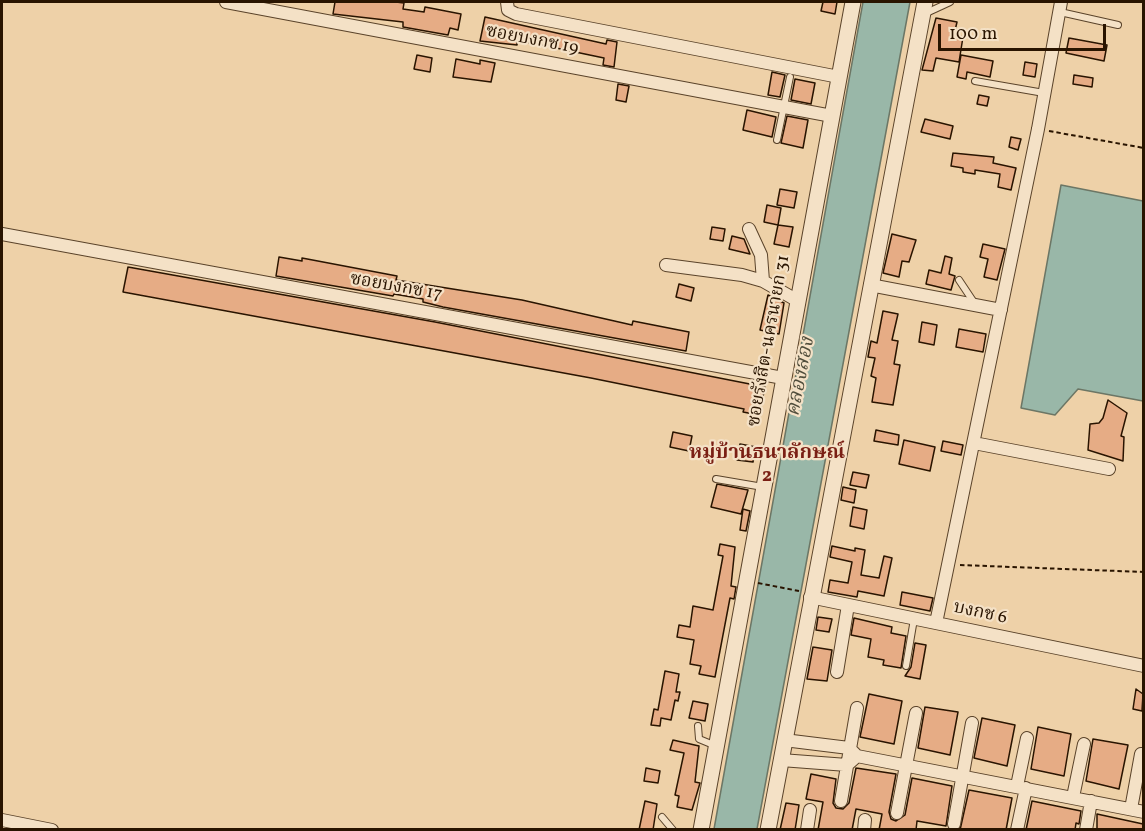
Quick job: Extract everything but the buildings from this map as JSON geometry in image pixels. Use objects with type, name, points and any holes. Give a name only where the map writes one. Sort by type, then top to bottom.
[{"type":"street","name":"ซอยบงกช 19","points":[[226,2],[832,116]]},
{"type":"street","points":[[507,2],[508,10],[516,14],[839,77]]},
{"type":"street","name":"ซอยรังสิต-นครนายก 31","points":[[700,830],[853,2]]},
{"type":"street","points":[[936,623],[1038,129],[1060,7]]},
{"type":"street","points":[[768,830],[807,594],[924,8]]},
{"type":"street","points":[[749,229],[761,255],[763,282]]},
{"type":"street","name":"ซอยบงกช 17","points":[[2,234],[783,378]]},
{"type":"street","points":[[666,265],[722,271],[763,282],[798,301]]},
{"type":"street","points":[[870,285],[1001,310]]},
{"type":"street","points":[[974,443],[1109,469]]},
{"type":"street","name":"บงกช 6","points":[[807,594],[848,605],[1143,666]]},
{"type":"street","points":[[837,672],[848,605]]},
{"type":"street","points":[[841,801],[847,765],[853,752],[857,708]]},
{"type":"street","points":[[897,813],[916,713]]},
{"type":"street","points":[[954,824],[972,723]]},
{"type":"street","points":[[1017,830],[1027,738]]},
{"type":"street","points":[[784,740],[1137,810],[1141,754]]},
{"type":"street","points":[[1073,797],[1084,744]]},
{"type":"street","points":[[780,760],[847,765]]},
{"type":"street","points":[[1086,830],[1091,801]]},
{"type":"street","points":[[807,830],[810,810]]},
{"type":"street","points":[[2,820],[52,830]]},
{"type":"lane","points":[[924,8],[950,2]]},
{"type":"lane","points":[[1060,7],[1118,25]]},
{"type":"lane","points":[[777,140],[790,77]]},
{"type":"lane","points":[[975,81],[1045,93]]},
{"type":"lane","points":[[959,280],[976,305]]},
{"type":"lane","points":[[716,479],[763,488]]},
{"type":"lane","points":[[906,666],[914,619]]},
{"type":"lane","points":[[698,726],[699,739],[716,746]]},
{"type":"lane","points":[[662,817],[673,830]]},
{"type":"path","points":[[1038,129],[1143,148]]},
{"type":"path","points":[[949,565],[1143,572]]},
{"type":"path","points":[[755,582],[807,594]]},
{"type":"water","name":"คลองสอง","points":[[863,2],[910,2],[757,829],[714,829]]},
{"type":"water","points":[[1061,185],[1143,201],[1143,401],[1078,389],[1055,415],[1021,408]]},
{"type":"district","name":"หมู่บ้านธนาลักษณ์ 2","points":[[767,466]]}]
